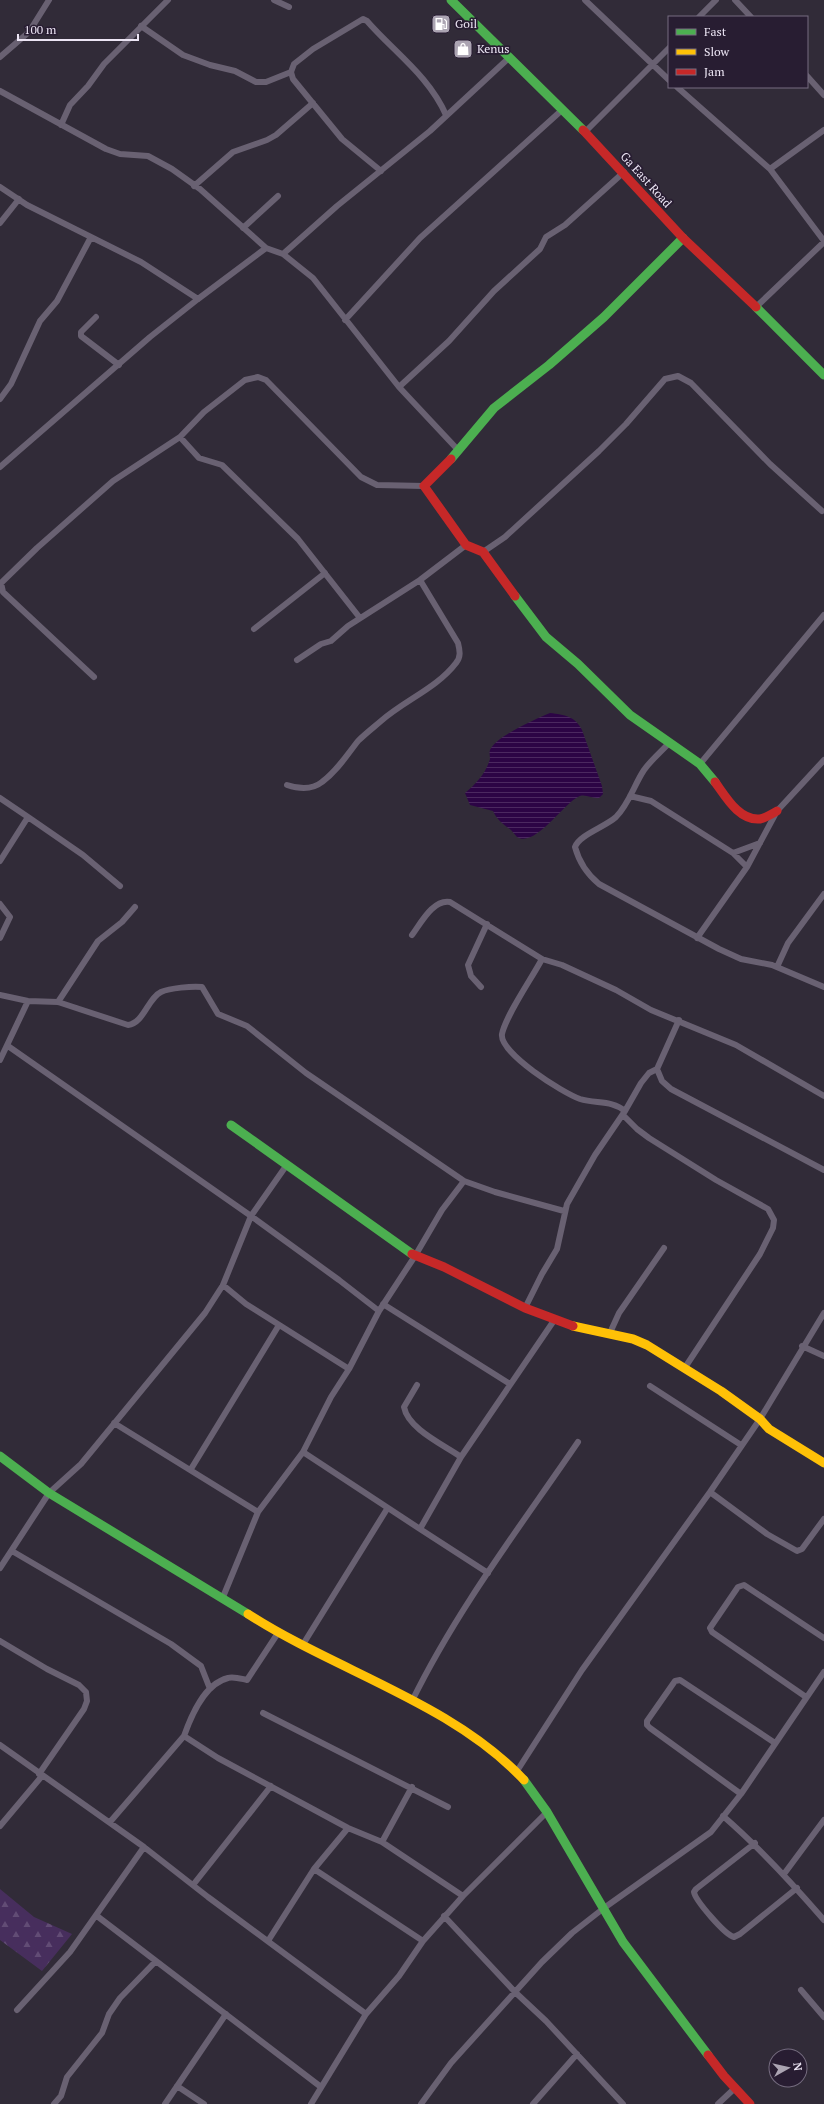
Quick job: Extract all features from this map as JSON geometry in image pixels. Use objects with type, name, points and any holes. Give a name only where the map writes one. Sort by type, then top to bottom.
[{"type":"street","points":[[0,57],[29,32],[49,0]]},
{"type":"street","points":[[61,125],[70,105],[88,86],[97,72],[119,47],[168,0]]},
{"type":"street","points":[[274,0],[289,7]]},
{"type":"street","name":"Ga East Road","points":[[451,0],[586,132],[683,238],[756,307],[824,375]]},
{"type":"street","points":[[584,0],[652,66],[668,79]]},
{"type":"street","points":[[700,16],[716,0]]},
{"type":"street","points":[[735,0],[750,16]]},
{"type":"street","points":[[381,171],[342,139],[293,79],[291,72],[294,64],[313,49],[363,19],[367,21],[424,80],[439,98],[446,115]]},
{"type":"street","points":[[141,26],[183,55],[210,65],[235,71],[256,82],[266,82],[291,72]]},
{"type":"street","points":[[586,132],[668,49]]},
{"type":"street","points":[[283,254],[430,131],[510,57]]},
{"type":"street","points":[[808,77],[824,94]]},
{"type":"street","points":[[678,88],[770,169],[824,242],[756,307]]},
{"type":"street","points":[[0,91],[106,149],[120,154],[140,155],[154,159],[172,169],[200,189],[266,248],[283,254],[313,278],[399,386],[458,451]]},
{"type":"street","points":[[194,186],[233,152],[267,140],[276,135],[313,103]]},
{"type":"street","points":[[345,320],[420,238],[562,110]]},
{"type":"street","points":[[770,169],[824,130]]},
{"type":"street","points":[[399,386],[454,335],[494,291],[540,249],[546,238],[565,225],[624,172]]},
{"type":"street","points":[[0,187],[19,199],[141,262],[198,299]]},
{"type":"street","points":[[244,228],[278,196]]},
{"type":"street","points":[[0,223],[19,199]]},
{"type":"street","points":[[0,399],[11,384],[40,321],[58,301],[91,237]]},
{"type":"street","points":[[94,677],[3,592],[1,583],[37,548],[113,481],[180,437],[204,412],[245,380],[258,377],[266,380],[361,477],[377,485],[424,486],[458,451],[494,408],[549,365],[604,317],[644,279],[683,238]]},
{"type":"street","points":[[0,467],[119,364],[198,299],[266,248]]},
{"type":"street","points":[[96,317],[81,332],[81,336],[119,364]]},
{"type":"street","points":[[483,552],[505,537],[599,451],[626,424],[665,379],[678,376],[690,382],[770,464],[823,511]]},
{"type":"street","points":[[180,437],[199,458],[222,465],[298,539],[360,618]]},
{"type":"street","points":[[424,486],[466,545],[483,552],[546,637],[578,664],[630,715],[700,764],[737,810],[747,818],[761,819],[778,811]]},
{"type":"street","points":[[297,660],[321,644],[331,641],[340,632],[420,580],[466,545]]},
{"type":"street","points":[[254,629],[325,573]]},
{"type":"street","points":[[287,785],[300,789],[322,783],[349,756],[358,741],[404,702],[433,685],[457,663],[461,653],[458,643],[420,580]]},
{"type":"street","points":[[700,764],[824,615]]},
{"type":"street","points":[[669,743],[645,770],[616,816],[606,825],[579,839],[575,847],[581,864],[599,884],[697,938],[741,959],[777,967],[824,987]]},
{"type":"street","points":[[697,938],[747,867],[778,811],[823,765]]},
{"type":"street","points":[[630,796],[651,801],[733,853],[747,867]]},
{"type":"street","points":[[0,798],[83,855],[120,886]]},
{"type":"street","points":[[0,861],[28,818]]},
{"type":"street","points":[[733,853],[760,843]]},
{"type":"street","points":[[777,967],[788,943],[824,894]]},
{"type":"street","points":[[412,935],[435,905],[445,901],[450,902],[542,959],[562,964],[616,990],[651,1010],[679,1020],[748,1051],[824,1096]]},
{"type":"street","points":[[0,904],[10,917],[0,938]]},
{"type":"street","points":[[58,1002],[98,941],[122,922],[135,907]]},
{"type":"street","points":[[481,987],[471,976],[468,965],[487,924]]},
{"type":"street","points":[[542,959],[518,1000],[502,1033],[504,1043],[534,1074],[550,1084],[578,1098],[589,1101],[615,1104],[637,1130],[716,1180],[768,1209],[774,1220],[773,1228],[760,1254],[684,1369]]},
{"type":"street","points":[[0,995],[28,1001],[58,1002],[132,1024],[160,992],[190,986],[202,987],[218,1014],[247,1026],[306,1073],[464,1181],[495,1192],[564,1211]]},
{"type":"street","points":[[0,1060],[8,1046],[28,1001]]},
{"type":"street","points":[[525,1308],[542,1274],[557,1249],[564,1211],[595,1155],[624,1113],[640,1083],[657,1069],[679,1020]]},
{"type":"street","points":[[8,1046],[251,1216],[379,1311]]},
{"type":"street","points":[[657,1069],[662,1081],[671,1089],[824,1170]]},
{"type":"street","points":[[231,1125],[286,1166],[415,1256],[444,1267],[525,1308],[572,1326],[633,1339],[721,1391],[760,1419],[770,1429],[824,1463]]},
{"type":"street","points":[[0,1568],[48,1493],[81,1464],[205,1313],[223,1285],[251,1216],[286,1166]]},
{"type":"street","points":[[223,1597],[258,1512],[303,1452],[331,1397],[349,1369],[383,1304],[415,1256],[442,1210],[464,1181]]},
{"type":"street","points":[[609,1335],[619,1312],[664,1248]]},
{"type":"street","points":[[223,1285],[246,1304],[349,1369]]},
{"type":"street","points":[[383,1304],[510,1384]]},
{"type":"street","points":[[517,1771],[582,1670],[710,1492],[760,1419],[802,1346],[824,1314]]},
{"type":"street","points":[[420,1529],[462,1457],[555,1319]]},
{"type":"street","points":[[190,1470],[279,1325]]},
{"type":"street","points":[[802,1346],[824,1356]]},
{"type":"street","points":[[417,1385],[404,1407],[405,1413],[416,1427],[462,1457]]},
{"type":"street","points":[[650,1386],[741,1445]]},
{"type":"street","points":[[114,1423],[258,1512]]},
{"type":"street","points":[[412,1702],[433,1659],[488,1573],[578,1442]]},
{"type":"street","points":[[303,1452],[387,1509],[488,1573]]},
{"type":"street","points":[[0,1456],[48,1493],[223,1597],[278,1633],[453,1722],[517,1771],[531,1788],[547,1812],[623,1942],[750,2104]]},
{"type":"street","points":[[710,1492],[767,1534],[796,1551],[802,1549],[824,1519]]},
{"type":"street","points":[[302,1646],[387,1509]]},
{"type":"street","points":[[12,1551],[171,1644],[201,1666],[210,1689]]},
{"type":"street","points":[[806,1697],[712,1632],[710,1628],[738,1587],[744,1585],[824,1638]]},
{"type":"street","points":[[110,1822],[184,1736],[194,1709],[210,1689],[228,1677],[247,1680],[278,1633]]},
{"type":"street","points":[[0,1641],[47,1670],[79,1685],[86,1692],[87,1701],[84,1709],[40,1775],[0,1826]]},
{"type":"street","points":[[421,2104],[451,2063],[515,1992],[572,1933],[604,1908],[711,1832],[741,1794],[806,1697],[821,1682],[824,1672]]},
{"type":"street","points":[[741,1794],[650,1728],[647,1725],[647,1721],[675,1681],[680,1680],[775,1743]]},
{"type":"street","points":[[263,1713],[412,1787],[448,1807]]},
{"type":"street","points":[[184,1736],[218,1758],[348,1828],[382,1842],[463,1896]]},
{"type":"street","points":[[0,1745],[40,1775],[110,1822],[366,2014]]},
{"type":"street","points":[[193,1885],[271,1786]]},
{"type":"street","points":[[382,1842],[412,1787]]},
{"type":"street","points":[[311,2104],[366,2014],[399,1976],[423,1941],[463,1896],[547,1812]]},
{"type":"street","points":[[724,1816],[755,1843],[824,1920]]},
{"type":"street","points":[[784,1874],[824,1820]]},
{"type":"street","points":[[268,1941],[314,1869],[348,1828]]},
{"type":"street","points":[[755,1843],[694,1892],[697,1900],[725,1932],[734,1937],[740,1934],[796,1888]]},
{"type":"street","points":[[17,2010],[70,1952],[97,1916],[144,1847]]},
{"type":"street","points":[[314,1869],[423,1941]]},
{"type":"street","points":[[97,1916],[321,2087]]},
{"type":"street","points":[[444,1916],[515,1992],[546,2021],[623,2104]]},
{"type":"street","points":[[54,2104],[61,2096],[67,2077],[102,2033],[109,2014],[120,1998],[156,1961]]},
{"type":"street","points":[[801,1990],[824,2016]]},
{"type":"street","points":[[165,2104],[226,2014]]},
{"type":"street","points":[[533,2104],[577,2054]]},
{"type":"street","points":[[177,2086],[204,2104]]},
{"type":"street","points":[[718,2104],[736,2088]]},
{"type":"green space","points":[[0,1889],[34,1917],[72,1934],[42,1971],[0,1940]]},
{"type":"shaded area","points":[[550,713],[569,717],[579,725],[602,786],[603,794],[599,798],[583,796],[578,797],[540,831],[524,839],[517,837],[498,819],[493,811],[470,805],[465,793],[483,774],[490,759],[490,750],[500,739],[517,728]]},
{"type":"traffic: fast","points":[[451,0],[583,130]]},
{"type":"traffic: fast","points":[[451,459],[494,408],[549,365],[604,317],[683,238]]},
{"type":"traffic: fast","points":[[756,307],[824,375]]},
{"type":"traffic: fast","points":[[515,596],[546,637],[578,664],[630,715],[700,764],[715,782]]},
{"type":"traffic: fast","points":[[231,1125],[412,1254]]},
{"type":"traffic: fast","points":[[0,1456],[49,1493],[248,1614]]},
{"type":"traffic: fast","points":[[524,1780],[547,1812],[623,1942],[708,2055]]},
{"type":"traffic: slow","points":[[573,1326],[633,1339],[647,1345],[721,1391],[760,1419],[769,1429],[824,1463]]},
{"type":"traffic: slow","points":[[248,1614],[282,1634],[428,1709],[463,1730],[495,1753],[524,1780]]},
{"type":"traffic: jam","points":[[583,130],[683,238],[756,307]]},
{"type":"traffic: jam","points":[[451,459],[424,486],[466,545],[483,552],[515,596]]},
{"type":"traffic: jam","points":[[715,782],[734,807],[739,812],[752,819],[760,819],[777,811]]},
{"type":"traffic: jam","points":[[412,1254],[444,1267],[525,1308],[573,1326]]},
{"type":"traffic: jam","points":[[708,2055],[724,2076],[750,2104]]},
{"type":"place","name":"Goil","points":[[441,24]]},
{"type":"place","name":"Kenus","points":[[463,49]]}]
